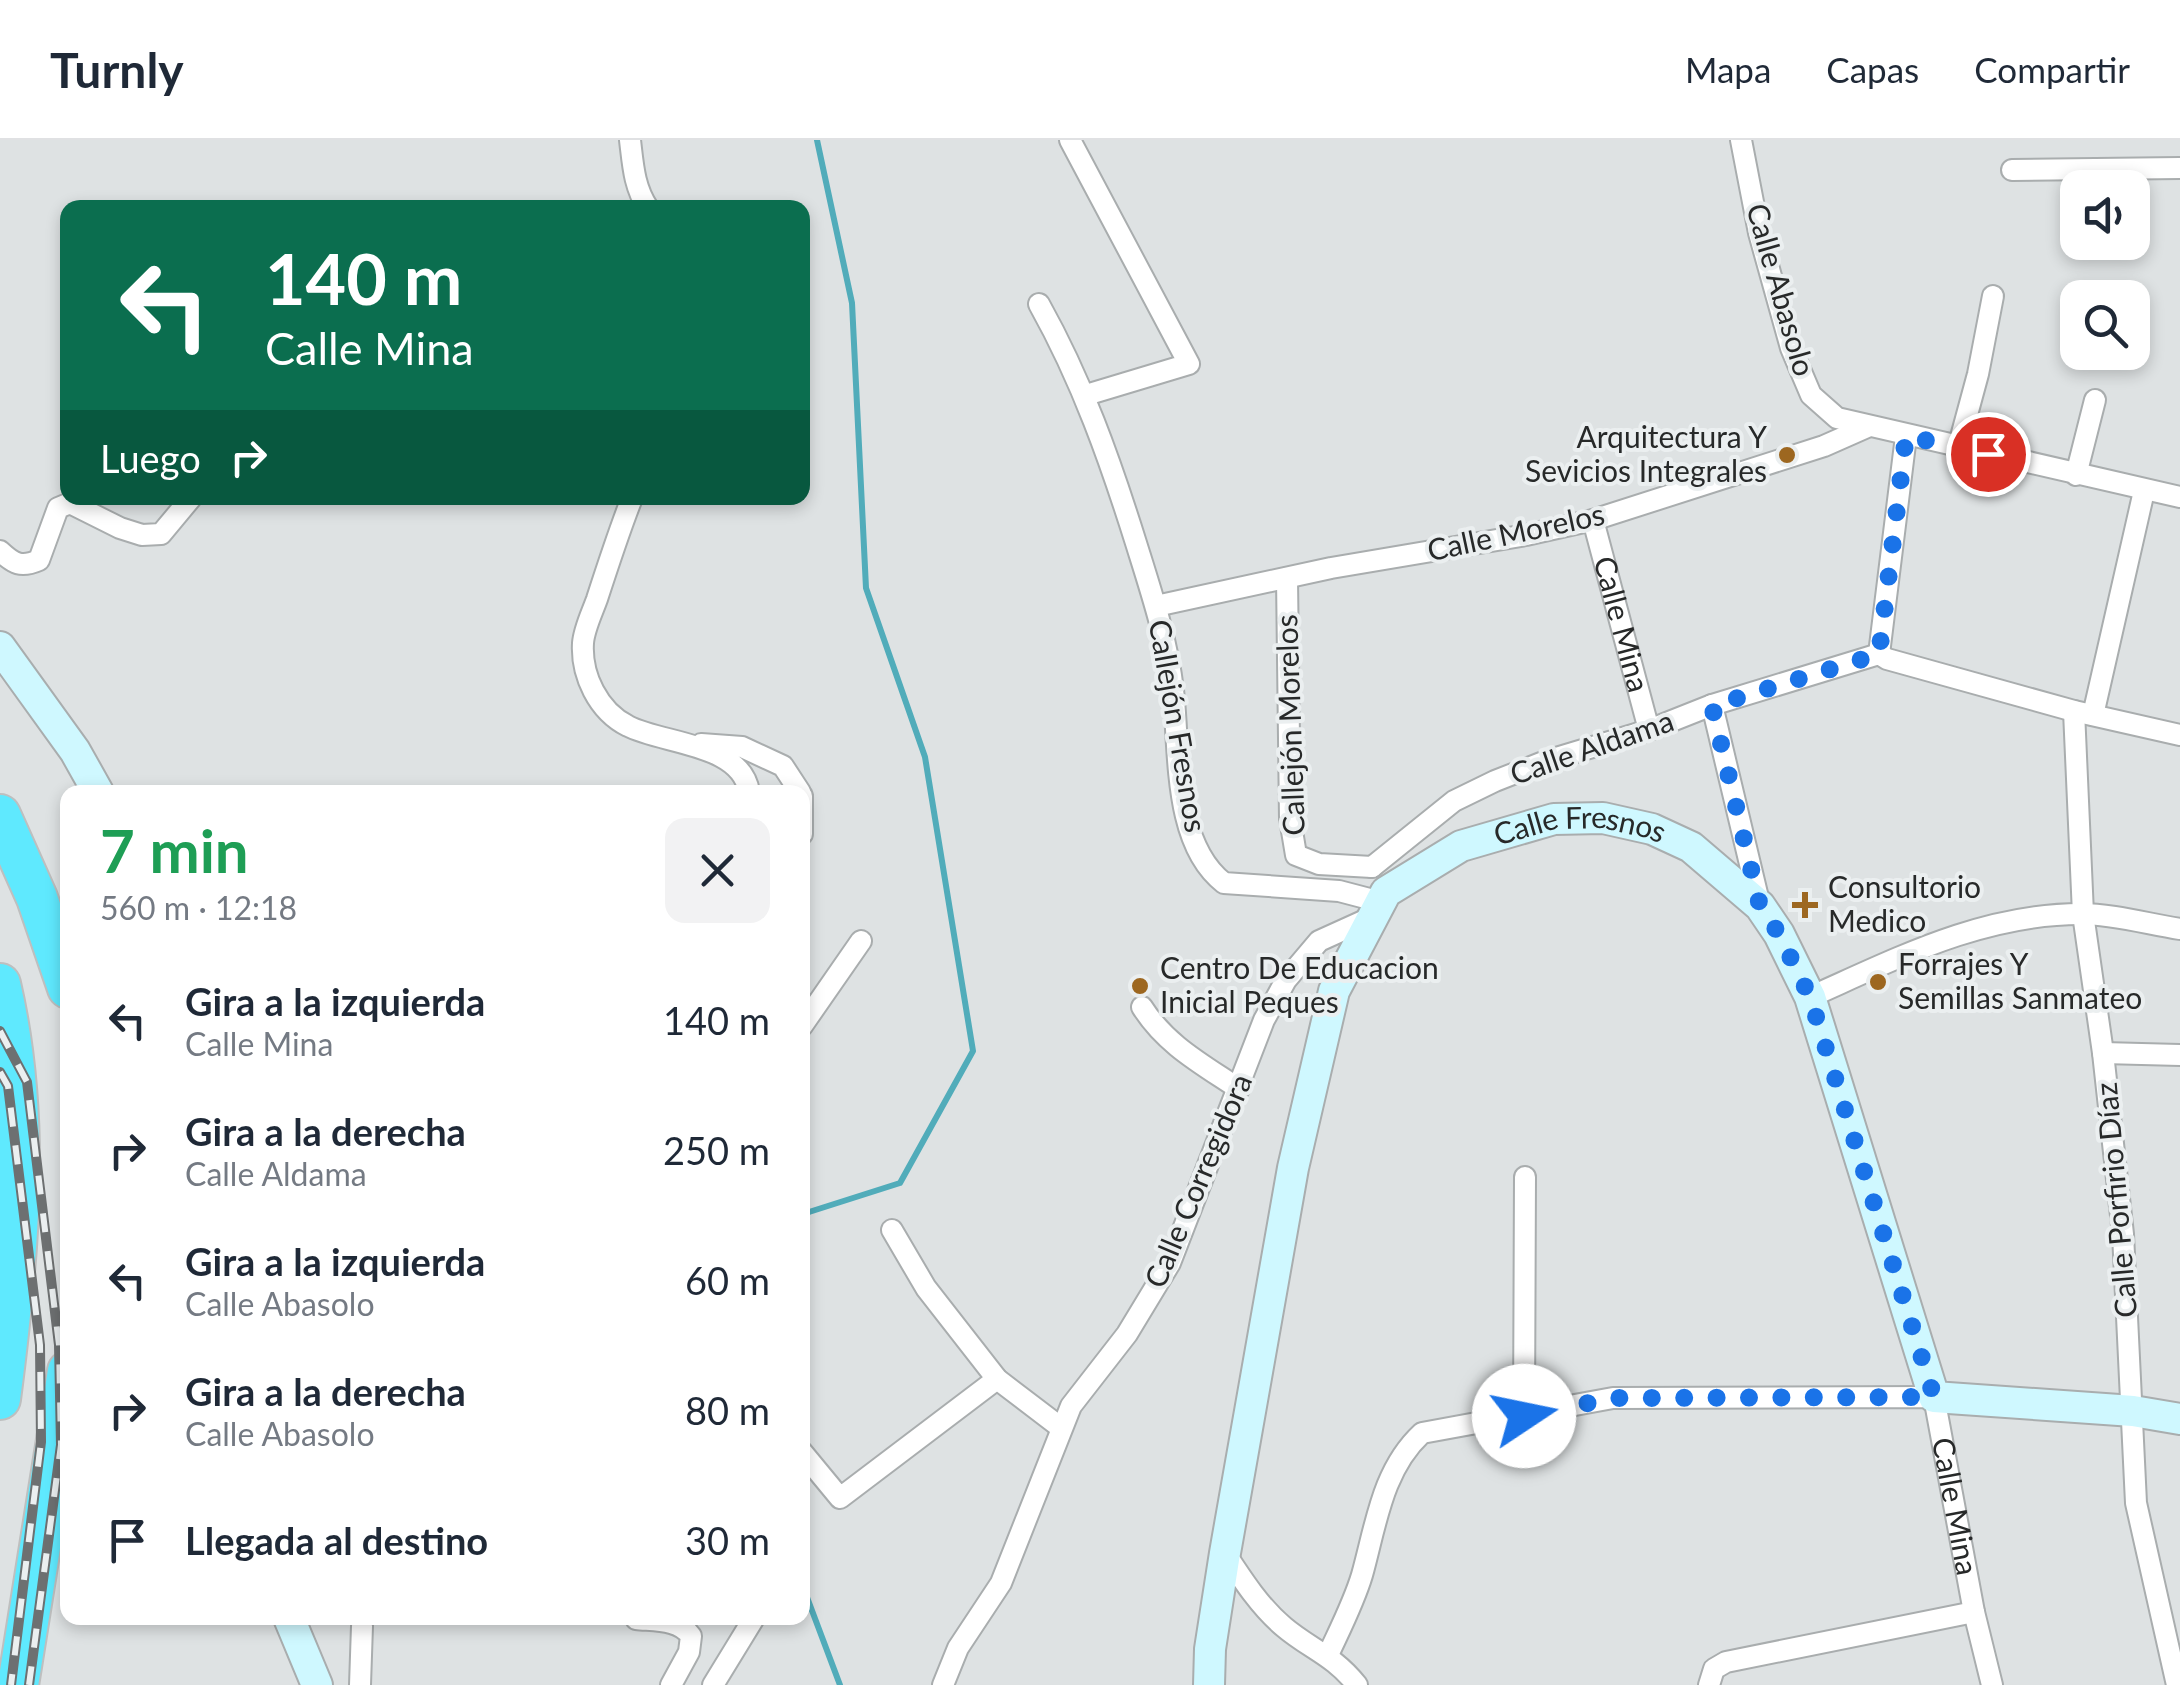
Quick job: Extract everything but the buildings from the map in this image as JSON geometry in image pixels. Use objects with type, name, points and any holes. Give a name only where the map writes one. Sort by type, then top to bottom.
[{"type":"highway","points":[[0,814],[37,898],[60,965]]},
{"type":"highway","points":[[0,984],[17,1080],[18,1147],[15,1275],[0,1399]]},
{"type":"highway","points":[[18,1685],[60,1421]]},
{"type":"street","points":[[630,140],[634,177],[643,200]]},
{"type":"street","points":[[1070,140],[1190,364],[1086,395]]},
{"type":"street","name":"Calle Abasolo","points":[[1741,140],[1759,233],[1786,328],[1812,395],[1836,418],[2180,497]]},
{"type":"street","points":[[2012,170],[2180,168]]},
{"type":"street","points":[[1958,448],[1993,296]]},
{"type":"street","name":"Callejón Fresnos","points":[[1039,304],[1086,395],[1156,606],[1173,690],[1178,765],[1188,822],[1211,873],[1224,882],[1378,895]]},
{"type":"street","points":[[2076,475],[2095,400]]},
{"type":"street","name":"Calle Morelos","points":[[1156,606],[1593,520],[1824,446],[1868,427]]},
{"type":"street","points":[[1906,436],[1879,654],[1887,660],[2180,735]]},
{"type":"street","name":"Calle Porfirio Díaz","points":[[2144,491],[2084,713],[2083,914],[2104,1052],[2123,1234],[2136,1503],[2177,1685]]},
{"type":"street","points":[[0,551],[13,563],[25,566],[39,560],[58,508],[65,505]]},
{"type":"street","points":[[74,505],[142,535],[161,534],[185,505]]},
{"type":"street","points":[[630,505],[583,641],[586,677],[604,707],[628,726],[691,744],[726,760],[748,780],[748,785]]},
{"type":"street","name":"Calle Mina","points":[[1593,520],[1649,730]]},
{"type":"street","name":"Callejón Morelos","points":[[1287,578],[1290,819],[1296,855],[1378,895]]},
{"type":"street","points":[[0,647],[75,750],[94,785]]},
{"type":"street","name":"Calle Aldama","points":[[1378,895],[1454,801],[1546,761],[1879,654]]},
{"type":"street","name":"Calle Mina","points":[[1712,706],[1760,906],[1779,934],[1810,997],[1934,1397],[1974,1612],[1992,1685]]},
{"type":"street","points":[[691,744],[742,747],[783,766],[795,785]]},
{"type":"street","name":"Calle Fresnos","points":[[1378,895],[1461,846],[1554,818],[1604,818],[1652,829],[1691,847],[1760,906]]},
{"type":"street","points":[[1208,1685],[1225,1553],[1293,1168],[1334,991],[1378,895]]},
{"type":"street","name":"Calle Corregidora","points":[[943,1685],[958,1648],[1008,1568],[1071,1406],[1128,1334],[1170,1263],[1264,1020],[1286,980],[1319,940],[1378,895]]},
{"type":"street","points":[[1810,997],[1953,934],[1998,922],[2083,914],[2180,929]]},
{"type":"street","points":[[810,1014],[861,941]]},
{"type":"street","points":[[1142,1007],[1154,1028],[1170,1044],[1239,1089]]},
{"type":"street","points":[[2104,1052],[2180,1055]]},
{"type":"street","points":[[1524,1416],[1525,1177]]},
{"type":"street","points":[[892,1230],[926,1288],[997,1378],[1060,1427]]},
{"type":"street","points":[[810,1462],[840,1498],[997,1378]]},
{"type":"street","points":[[1328,1655],[1362,1576],[1390,1477],[1402,1452],[1422,1433],[1613,1398],[1934,1397],[2133,1411],[2180,1419]]},
{"type":"street","points":[[1225,1553],[1254,1595],[1284,1627],[1328,1655],[1357,1685]]},
{"type":"street","points":[[1709,1685],[1714,1670],[1726,1662],[1974,1612]]},
{"type":"street","points":[[292,1625],[317,1685]]},
{"type":"street","points":[[671,1685],[689,1652],[692,1636],[678,1625]]},
{"type":"street","points":[[712,1685],[750,1625]]},
{"type":"street","points":[[360,1685],[362,1626]]},
{"type":"waterway","points":[[810,1212],[900,1183],[973,1051],[925,757],[866,588],[852,303],[817,140]]},
{"type":"waterway","points":[[810,1605],[840,1685]]},
{"type":"railway","points":[[0,1031],[27,1082],[59,1345],[60,1395]]},
{"type":"railway","points":[[0,1072],[8,1086],[40,1345],[41,1442],[11,1685]]},
{"type":"railway","points":[[29,1685],[60,1452]]},
{"type":"place","name":"Arquitectura Y Sevicios Integrales","points":[[1787,455]]},
{"type":"place","name":"Consultorio Medico","points":[[1805,905]]},
{"type":"place","name":"Forrajes Y Semillas Sanmateo","points":[[1878,982]]},
{"type":"place","name":"Centro De Educacion Inicial Peques","points":[[1140,986]]},
{"type":"route","points":[[1524,1416],[1613,1398],[1934,1397],[1810,997],[1779,934],[1760,906],[1712,706],[1879,654],[1906,436],[1988,454]]}]
